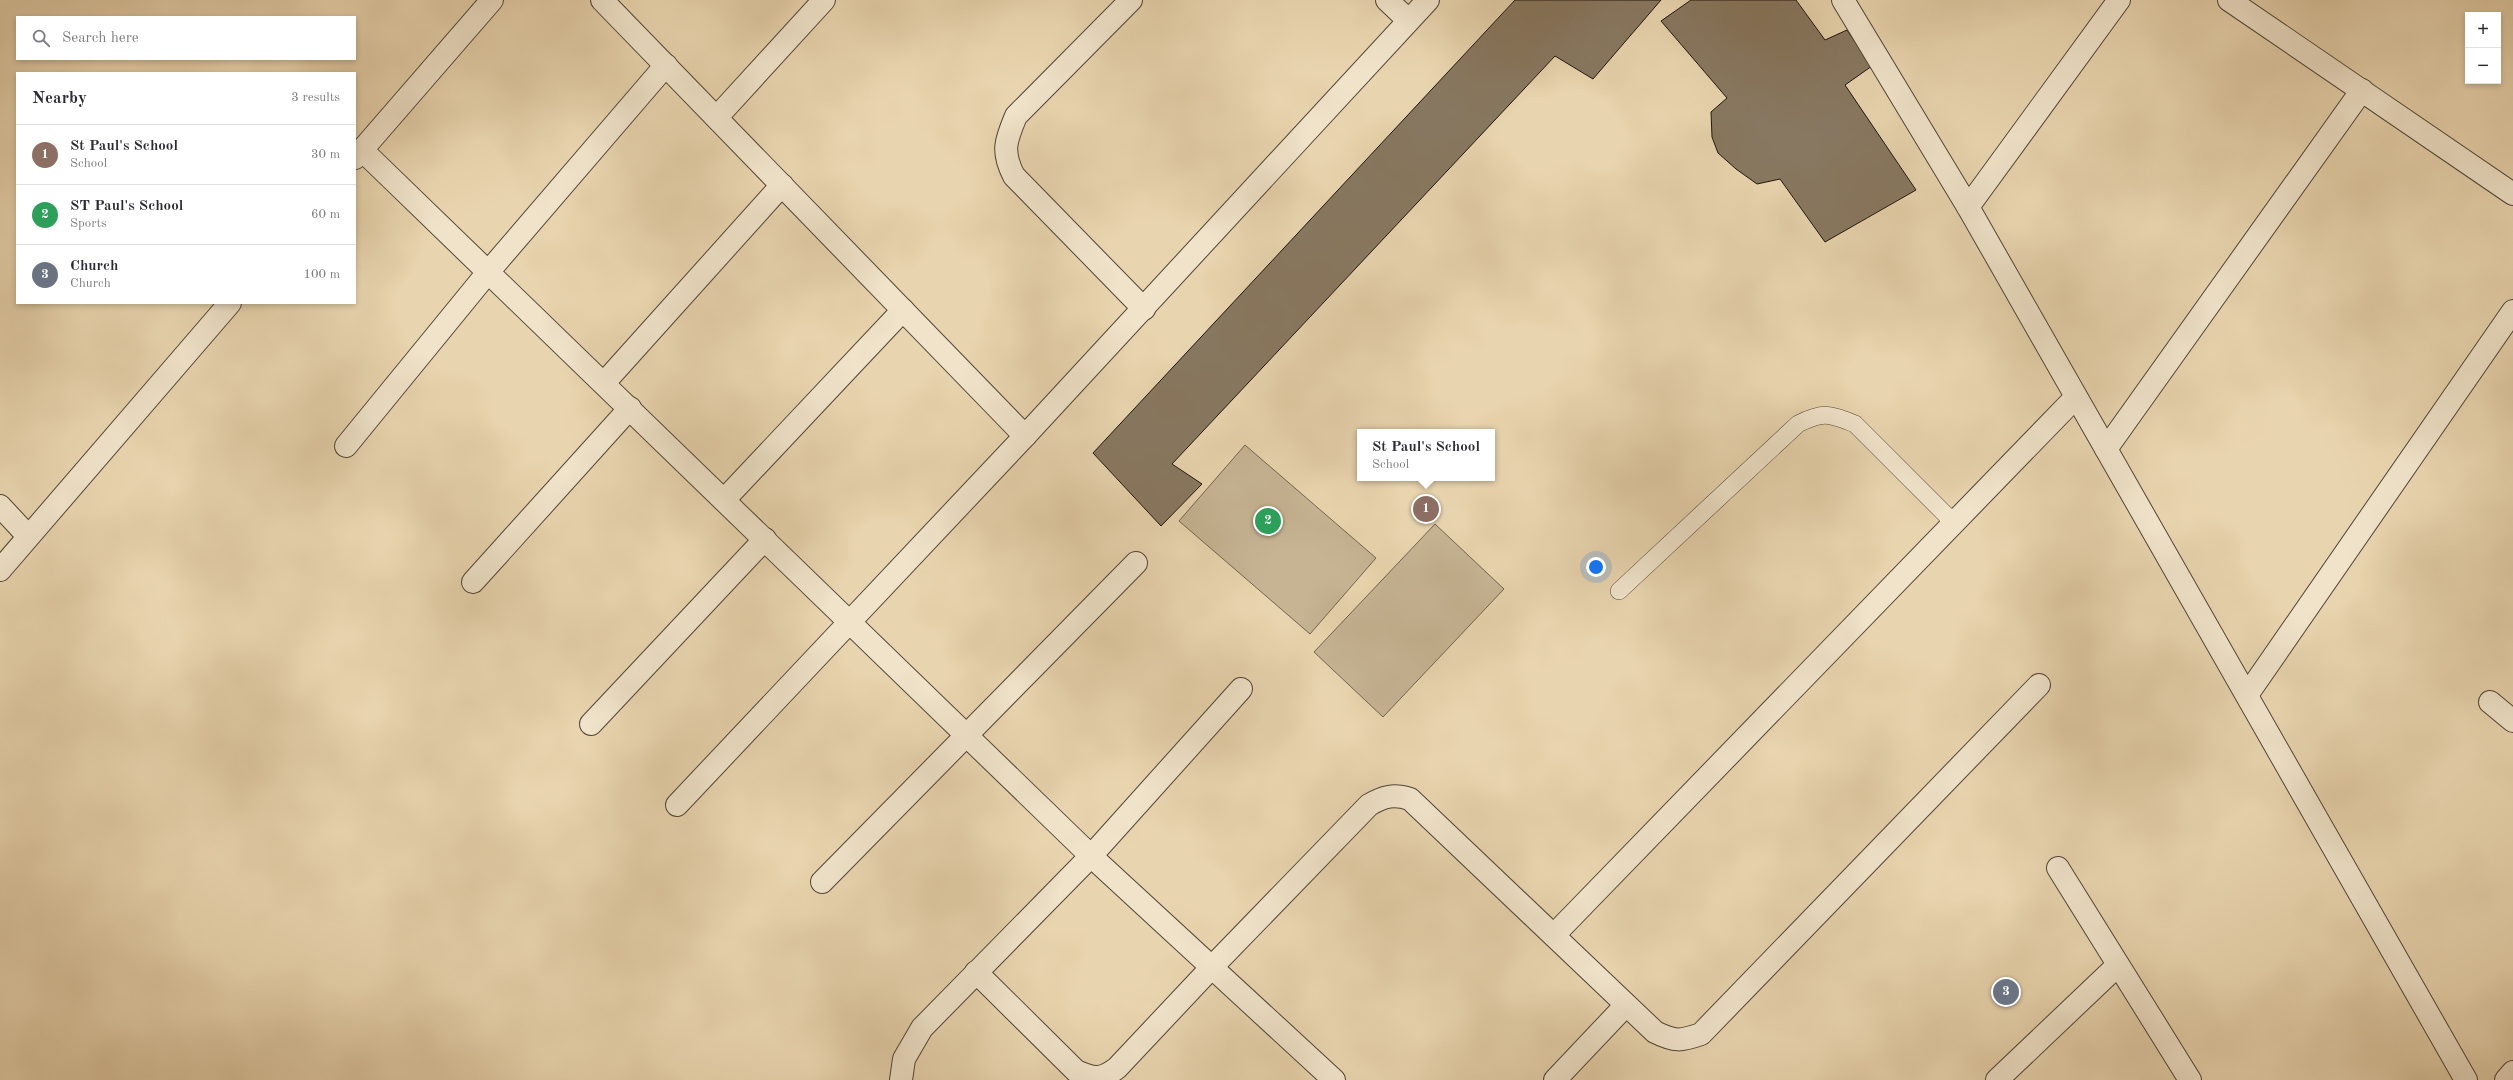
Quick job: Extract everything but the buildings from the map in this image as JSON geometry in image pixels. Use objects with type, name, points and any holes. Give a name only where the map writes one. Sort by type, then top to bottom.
[{"type":"street","points":[[492,0],[359,154],[489,271],[1091,856],[1334,1080]]},
{"type":"street","points":[[602,0],[1025,436]]},
{"type":"street","points":[[717,117],[824,0]]},
{"type":"street","points":[[1131,0],[1016,116],[1006,140],[1006,160],[1014,176],[1144,309]]},
{"type":"street","points":[[1387,0],[1408,20]]},
{"type":"street","points":[[677,805],[1144,309],[1428,0]]},
{"type":"street","points":[[1843,0],[1968,207],[2466,1080]]},
{"type":"street","points":[[1968,207],[2119,0]]},
{"type":"street","points":[[2229,0],[2513,194]]},
{"type":"street","points":[[346,446],[489,271],[666,65]]},
{"type":"street","points":[[2106,449],[2362,90]]},
{"type":"street","points":[[604,383],[782,185]]},
{"type":"street","points":[[0,570],[229,304]]},
{"type":"street","points":[[724,500],[903,310]]},
{"type":"street","points":[[2247,695],[2513,311]]},
{"type":"street","points":[[1554,935],[2076,397]]},
{"type":"street","points":[[473,582],[630,408]]},
{"type":"street","points":[[0,506],[28,536]]},
{"type":"street","points":[[591,724],[765,539]]},
{"type":"street","points":[[822,882],[1136,563]]},
{"type":"street","points":[[976,972],[1076,1071],[1089,1077],[1105,1077],[1117,1068],[1212,967],[1369,805],[1382,797],[1396,795],[1410,799],[1656,1032],[1669,1039],[1682,1040],[1701,1034],[2038,685]]},
{"type":"street","points":[[900,1080],[904,1059],[922,1028],[1091,856],[1241,689]]},
{"type":"street","points":[[2490,702],[2513,721]]},
{"type":"street","points":[[2058,868],[2190,1080]]},
{"type":"street","points":[[1997,1080],[2118,965]]},
{"type":"street","points":[[1555,1080],[1626,1005]]},
{"type":"street","points":[[2506,1080],[2513,1072]]},
{"type":"lane","points":[[1619,591],[1798,424],[1818,414],[1836,416],[1855,424],[1954,523]]},
{"type":"shaded area","points":[[1245,445],[1376,558],[1310,634],[1179,521]]},
{"type":"shaded area","points":[[1435,524],[1504,589],[1383,717],[1314,652]]},
{"type":"place","name":"St Paul's School","points":[[1426,509]]},
{"type":"place","name":"ST Paul's School","points":[[1268,521]]},
{"type":"place","name":"Church","points":[[2006,992]]}]
